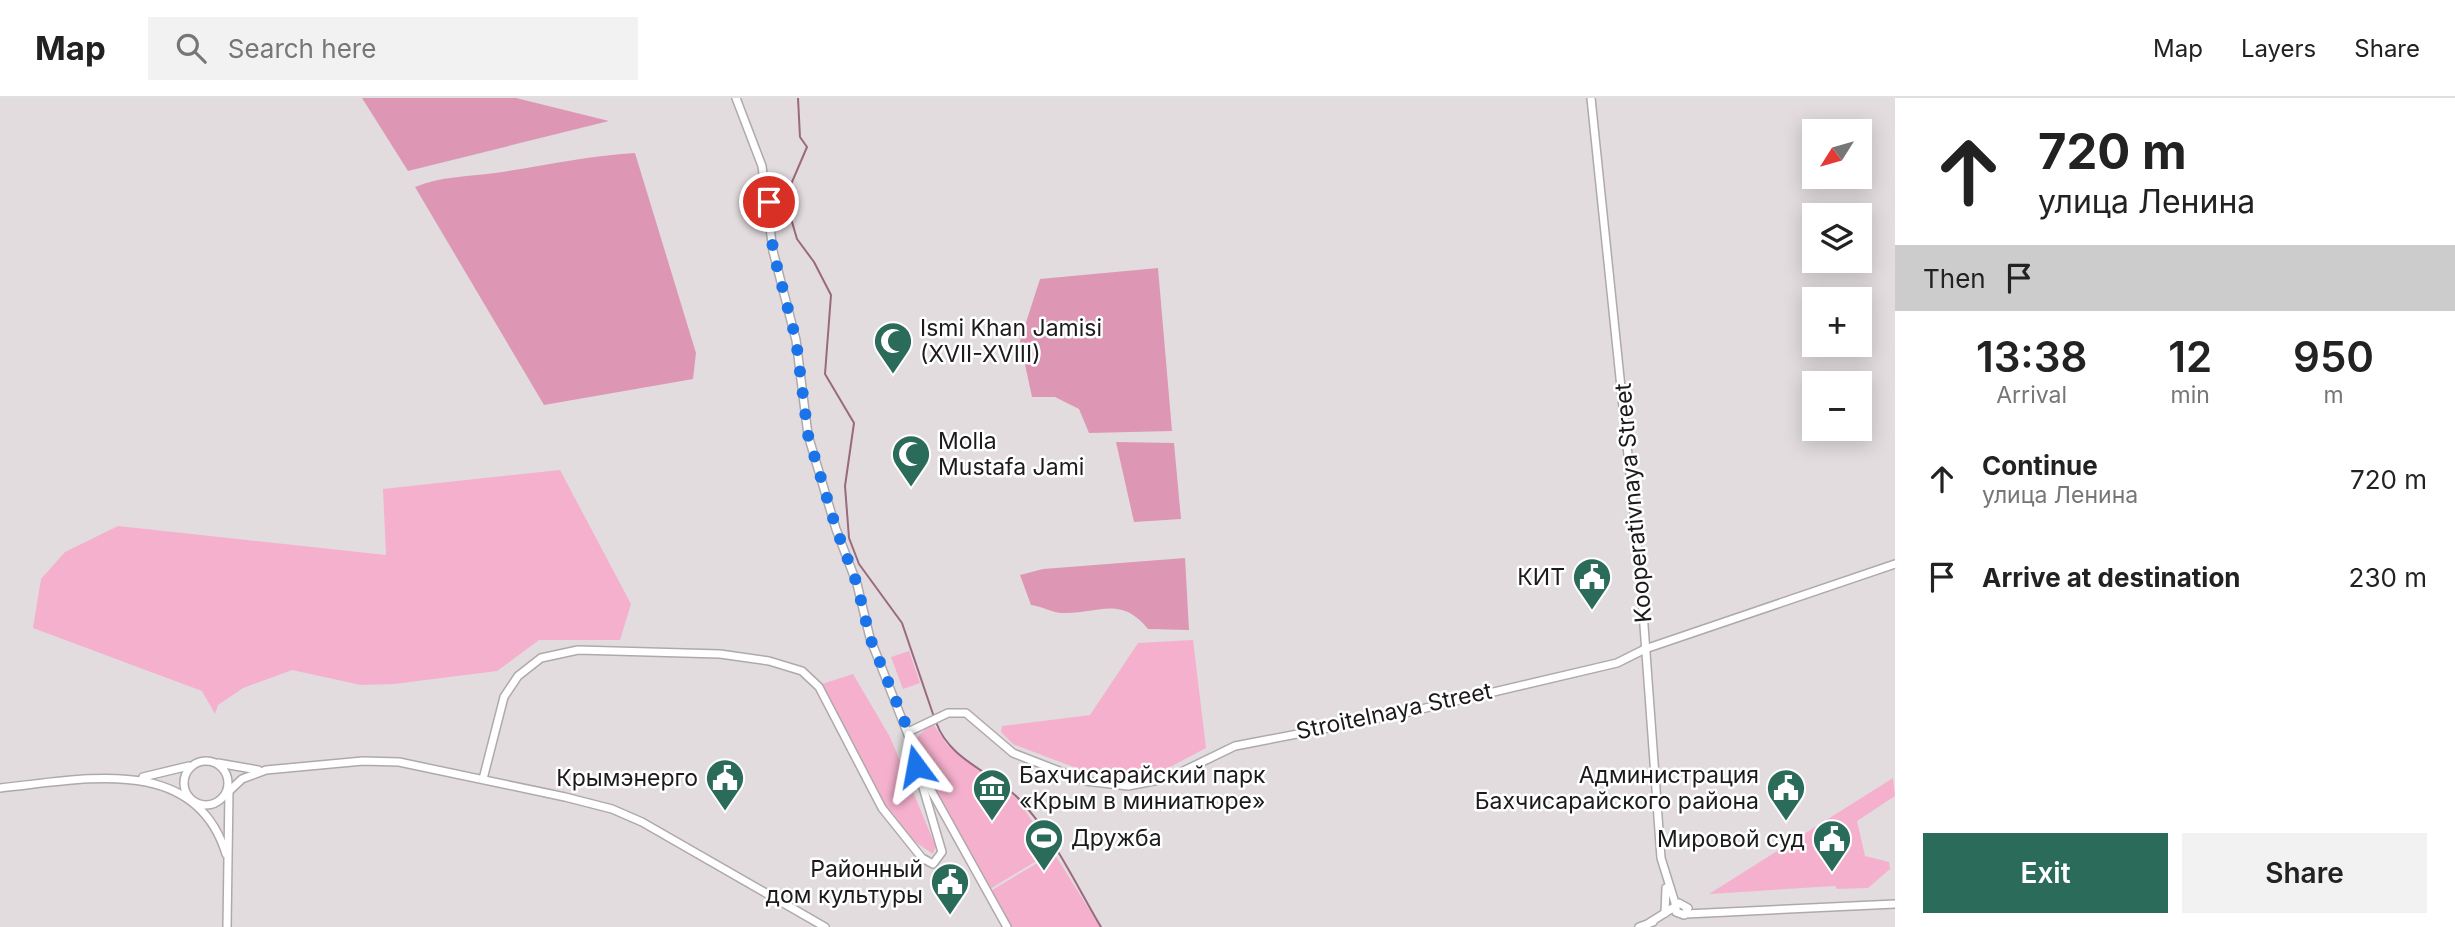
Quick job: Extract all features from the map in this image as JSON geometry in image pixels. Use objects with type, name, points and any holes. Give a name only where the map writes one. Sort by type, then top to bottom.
[{"type":"main road","points":[[483,779],[505,696],[518,676],[541,658],[578,650],[720,654],[769,661],[802,671],[819,687],[882,808],[922,858],[933,864],[942,852],[908,732],[870,638],[857,584],[836,528],[808,435],[796,340],[773,251],[762,166],[736,98]]},
{"type":"main road","name":"Kooperativnaya Street","points":[[1591,98],[1611,269],[1646,649],[1661,858],[1666,883],[1682,909]]},
{"type":"main road","name":"Stroitelnaya Street","points":[[908,732],[948,713],[966,712],[1013,753],[1085,781],[1128,786],[1169,778],[1235,746],[1396,715],[1617,663],[1646,649],[1895,564]]},
{"type":"main road","points":[[913,749],[927,783],[1007,927]]},
{"type":"main road","points":[[0,788],[130,779],[173,772],[207,760],[266,770],[363,761],[399,762],[612,809],[691,849],[825,927]]},
{"type":"main road","points":[[218,763],[225,771],[228,790],[227,927]]},
{"type":"main road","points":[[190,801],[184,780],[193,765]]},
{"type":"main road","points":[[190,801],[206,805],[242,779],[266,770]]},
{"type":"main road","points":[[130,779],[166,785],[190,801],[213,822],[226,854]]},
{"type":"main road","points":[[1665,913],[1666,883]]},
{"type":"main road","points":[[1649,923],[1665,913],[1682,909],[1711,912],[1895,904]]},
{"type":"main road","points":[[1640,927],[1682,909]]},
{"type":"shaded area","points":[[362,98],[516,98],[609,121],[408,171]]},
{"type":"shaded area","points":[[635,153],[696,353],[693,379],[544,405],[415,187],[444,179]]},
{"type":"shaded area","points":[[1158,268],[1172,431],[1089,433],[1079,409],[1055,397],[1032,397],[1020,341],[1040,279]]},
{"type":"shaded area","points":[[1116,442],[1174,443],[1181,519],[1134,522]]},
{"type":"shaded area","points":[[560,470],[631,604],[620,640],[539,640],[497,671],[394,684],[361,685],[292,670],[243,688],[218,705],[215,714],[202,691],[33,628],[41,579],[65,552],[118,526],[386,555],[383,489]]},
{"type":"shaded area","points":[[1185,558],[1189,630],[1148,629],[1128,612],[1118,609],[1063,613],[1031,605],[1020,575],[1043,569]]},
{"type":"shaded area","points":[[1193,640],[1206,748],[1151,777],[1097,776],[1013,744],[1001,732],[1002,726],[1090,715],[1138,643]]},
{"type":"shaded area","points":[[909,651],[920,683],[903,689],[891,657]]},
{"type":"shaded area","points":[[853,674],[890,737],[936,847],[933,854],[908,837],[882,804],[822,684]]},
{"type":"shaded area","name":"Бахчисарайский парк «Крым в миниатюре»","points":[[934,725],[947,745],[1017,799],[1053,851],[990,889],[957,836],[926,777],[916,739],[926,728]]},
{"type":"shaded area","points":[[1893,778],[1895,796],[1857,821],[1865,856],[1889,862],[1890,869],[1868,888],[1837,889],[1835,886],[1709,894]]},
{"type":"shaded area","name":"Дружба","points":[[1054,853],[1100,927],[1009,927],[989,892]]},
{"type":"waterway","points":[[798,98],[800,137],[807,147],[789,189],[787,205],[797,239],[814,262],[831,295],[825,374],[854,423],[845,486],[849,538],[859,564],[902,623],[934,717]]},
{"type":"waterway","points":[[936,722],[942,735],[961,756],[1008,789],[1031,812],[1063,860],[1101,927]]},
{"type":"place","name":"Ismi Khan Jamisi (XVII-XVIII)","points":[[893,375]]},
{"type":"place","name":"Molla Mustafa Jami","points":[[911,488]]},
{"type":"place","name":"КИТ","points":[[1592,611]]},
{"type":"place","name":"Крымэнерго","points":[[725,812]]},
{"type":"place","name":"Бахчисарайский парк «Крым в миниатюре»","points":[[992,822]]},
{"type":"place","name":"Администрация Бахчисарайского района","points":[[1786,822]]},
{"type":"place","name":"Дружба","points":[[1044,872]]},
{"type":"place","name":"Мировой суд","points":[[1832,873]]},
{"type":"place","name":"Районный дом культуры","points":[[950,916]]},
{"type":"route","points":[[769,202],[773,251],[793,324],[808,435],[836,528],[857,584],[870,638],[908,730],[916,766]]}]
